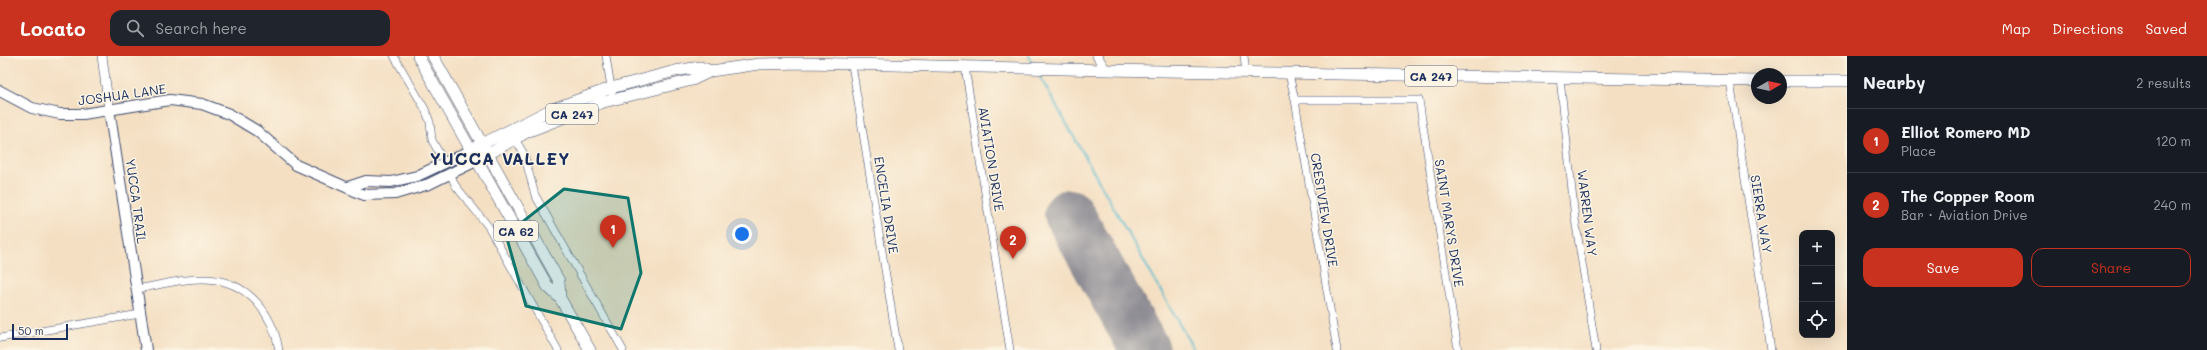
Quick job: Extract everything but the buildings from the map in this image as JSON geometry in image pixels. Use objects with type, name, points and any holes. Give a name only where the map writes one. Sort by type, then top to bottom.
[{"type":"main road","name":"CA 62","points":[[418,56],[470,151],[548,287],[560,298],[590,350]]},
{"type":"main road","name":"CA 62","points":[[433,56],[559,281],[560,298]]},
{"type":"main road","name":"CA 247","points":[[476,161],[515,139],[574,113],[613,100],[692,80],[711,71],[759,64],[805,63],[1288,74],[1751,81]]},
{"type":"main road","name":"CA 247","points":[[470,151],[557,107],[611,88],[675,71],[700,67],[711,71]]},
{"type":"main road","points":[[1787,81],[1847,81]]},
{"type":"main road","name":"JOSHUA LANE","points":[[0,91],[32,108],[60,114],[83,114],[170,100],[202,104],[229,114],[257,131],[296,165],[317,176],[348,187],[364,195],[395,194],[429,184],[476,161]]},
{"type":"main road","name":"YUCCA TRAIL","points":[[109,109],[146,350]]},
{"type":"main road","points":[[348,187],[366,181],[392,182],[418,176],[470,151]]},
{"type":"street","name":"YUCCA TRAIL","points":[[102,56],[109,109]]},
{"type":"street","points":[[394,56],[425,109],[430,122],[432,140],[445,164]]},
{"type":"street","points":[[606,56],[613,100]]},
{"type":"street","points":[[1097,56],[1106,70]]},
{"type":"street","points":[[1244,56],[1246,73]]},
{"type":"street","name":"ENCELIA DRIVE","points":[[852,65],[898,350]]},
{"type":"street","name":"AVIATION DRIVE","points":[[965,67],[1010,350]]},
{"type":"street","name":"CRESTVIEW DRIVE","points":[[1288,74],[1295,100],[1337,350]]},
{"type":"street","name":"WARREN WAY","points":[[1560,78],[1575,219],[1596,350]]},
{"type":"street","name":"SIERRA WAY","points":[[1730,81],[1771,350]]},
{"type":"street","name":"SAINT MARYS DRIVE","points":[[1295,100],[1419,100],[1458,350]]},
{"type":"street","points":[[515,139],[524,154],[535,195],[623,350]]},
{"type":"street","points":[[451,174],[455,185],[488,226],[558,350]]},
{"type":"street","points":[[137,289],[194,280],[215,280],[237,286],[254,298],[267,315],[278,350]]},
{"type":"street","points":[[0,338],[140,314]]},
{"type":"highlighted area","points":[[564,189],[628,198],[641,273],[621,329],[526,306],[506,235]]},
{"type":"waterway","points":[[1029,56],[1032,62]]},
{"type":"waterway","points":[[1039,75],[1194,350]]},
{"type":"runway","points":[[1069,214],[1145,350]]},
{"type":"place","name":"Elliot Romero MD","points":[[613,248]]},
{"type":"place","name":"The Copper Room","points":[[1013,259]]},
{"type":"district","name":"YUCCA VALLEY","points":[[500,158]]}]
